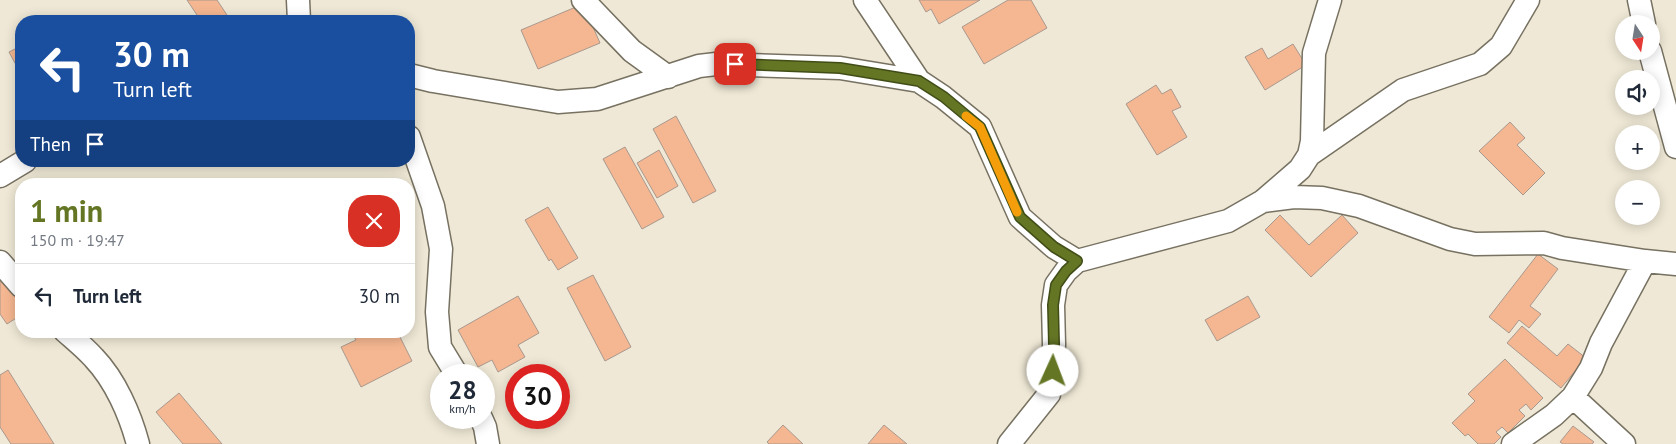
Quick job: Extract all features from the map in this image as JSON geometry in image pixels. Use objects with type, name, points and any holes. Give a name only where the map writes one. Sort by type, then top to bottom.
[{"type":"street","points":[[298,0],[299,15]]},
{"type":"street","points":[[583,0],[632,51],[668,76]]},
{"type":"street","points":[[865,0],[919,81]]},
{"type":"street","points":[[1009,444],[1049,394],[1053,371],[1053,305],[1056,285],[1066,271],[1077,261],[1228,221],[1263,201],[1300,169],[1309,155],[1312,141],[1314,53],[1330,0]]},
{"type":"street","points":[[1309,155],[1403,90],[1480,64],[1501,46],[1528,0]]},
{"type":"street","points":[[1639,0],[1642,15]]},
{"type":"street","points":[[1652,60],[1676,147]]},
{"type":"street","points":[[415,76],[443,83],[558,102],[597,99],[700,66],[735,64],[840,68],[919,81],[944,97],[980,127],[1020,217],[1054,247],[1077,261]]},
{"type":"street","points":[[415,154],[433,206],[441,249],[437,312],[440,347],[450,364]]},
{"type":"street","points":[[0,176],[15,167]]},
{"type":"street","points":[[1263,201],[1294,197],[1322,198],[1359,206],[1450,239],[1475,244],[1544,243],[1562,248],[1676,264]]},
{"type":"street","points":[[1513,444],[1554,415],[1573,397],[1591,368],[1601,343],[1645,261]]},
{"type":"street","points":[[0,262],[15,279]]},
{"type":"street","points":[[73,338],[94,358],[116,388],[138,444]]},
{"type":"street","points":[[1573,397],[1624,444]]},
{"type":"street","points":[[485,429],[488,444]]},
{"type":"building","points":[[187,0],[217,0],[227,15],[197,15]]},
{"type":"building","points":[[919,0],[980,0],[939,24],[931,9],[926,12]]},
{"type":"building","points":[[1008,0],[1031,0],[1047,28],[984,64],[962,27]]},
{"type":"building","points":[[583,4],[600,43],[538,69],[521,30]]},
{"type":"building","points":[[1293,44],[1306,65],[1265,90],[1245,57],[1262,48],[1268,59]]},
{"type":"building","points":[[15,49],[15,63],[9,52]]},
{"type":"building","points":[[1156,85],[1162,94],[1171,89],[1181,107],[1172,111],[1187,137],[1157,155],[1126,104]]},
{"type":"building","points":[[676,116],[716,191],[693,203],[653,129]]},
{"type":"building","points":[[1510,122],[1525,138],[1517,145],[1545,173],[1523,195],[1479,151]]},
{"type":"building","points":[[625,147],[664,217],[642,229],[603,159]]},
{"type":"building","points":[[659,150],[678,186],[657,198],[637,163]]},
{"type":"building","points":[[548,207],[578,258],[558,270],[551,259],[549,261],[525,220]]},
{"type":"building","points":[[1280,215],[1309,245],[1342,215],[1358,233],[1311,277],[1265,230]]},
{"type":"building","points":[[1538,254],[1558,269],[1530,306],[1541,314],[1529,328],[1519,320],[1509,333],[1489,317]]},
{"type":"building","points":[[0,269],[15,290],[15,319],[7,324],[0,314]]},
{"type":"building","points":[[593,275],[631,347],[605,361],[567,288]]},
{"type":"building","points":[[518,296],[539,333],[518,345],[525,357],[512,364],[505,364],[505,368],[498,372],[492,360],[484,364],[476,364],[458,330]]},
{"type":"building","points":[[1248,296],[1260,317],[1217,341],[1205,320]]},
{"type":"building","points":[[1522,326],[1557,356],[1568,344],[1586,358],[1561,388],[1507,343]]},
{"type":"building","points":[[355,338],[400,338],[412,361],[361,387],[341,347],[356,340]]},
{"type":"building","points":[[1505,359],[1543,398],[1531,410],[1526,404],[1519,410],[1525,416],[1508,433],[1502,427],[1496,432],[1501,437],[1494,444],[1478,444],[1468,434],[1465,436],[1452,423],[1475,401],[1468,394]]},
{"type":"building","points":[[8,370],[54,444],[11,444],[0,427],[0,375]]},
{"type":"building","points":[[179,393],[222,444],[183,444],[156,412]]},
{"type":"building","points":[[783,425],[803,444],[769,444],[767,442]]},
{"type":"building","points":[[884,425],[907,444],[868,444]]},
{"type":"building","points":[[1573,426],[1594,442],[1592,444],[1563,444],[1560,442]]},
{"type":"slow traffic","points":[[966,116],[980,127],[1017,212]]},
{"type":"route","points":[[735,64],[840,68],[919,81],[944,97],[980,127],[1020,217],[1054,247],[1077,261],[1066,271],[1056,285],[1053,305],[1053,371]]}]
